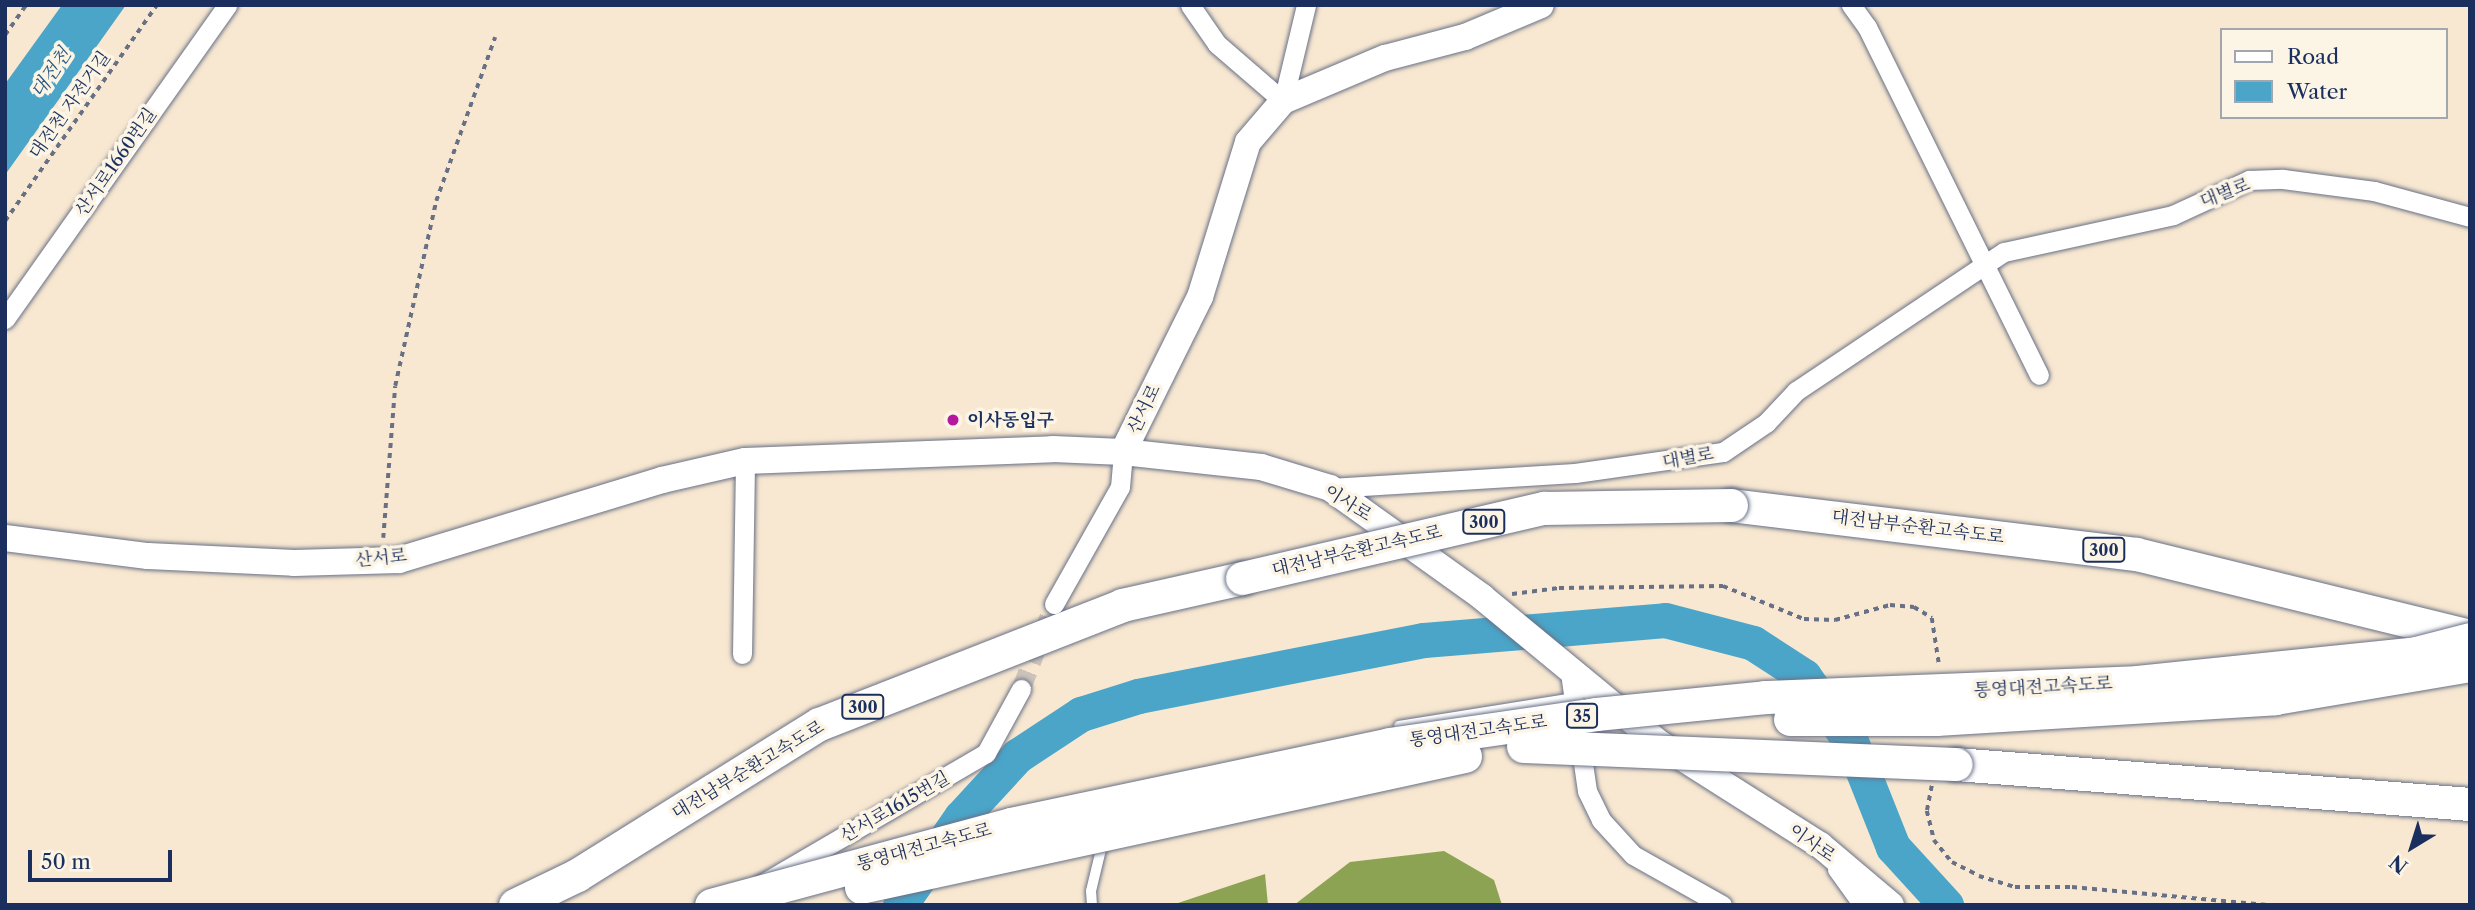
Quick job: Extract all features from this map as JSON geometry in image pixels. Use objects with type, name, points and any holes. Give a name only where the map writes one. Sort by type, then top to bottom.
[{"type":"highway","name":"대전남부순환고속도로","points":[[515,905],[577,875],[819,724],[1122,605],[1544,508],[1731,505],[2136,554],[2470,638]]},
{"type":"highway","name":"통영대전고속도로","points":[[711,905],[1011,824],[1390,744],[1596,715],[1765,697],[2137,682],[2416,653],[2470,638]]},
{"type":"highway","name":"통영대전고속도로","points":[[794,905],[1351,777],[1599,733],[1767,719],[1936,719],[2275,698],[2470,665]]},
{"type":"highway","points":[[1524,746],[1956,764],[2470,804]]},
{"type":"street","name":"산서로1660번길","points":[[5,319],[227,5]]},
{"type":"street","points":[[1190,5],[1217,44],[1283,101]]},
{"type":"street","name":"산서로","points":[[1283,101],[1306,5]]},
{"type":"street","name":"산서로","points":[[5,538],[148,556],[294,563],[399,560],[662,480],[745,461],[1053,449],[1123,452],[1200,297],[1248,142],[1283,101],[1385,58],[1465,37],[1541,5]]},
{"type":"street","points":[[1851,5],[1867,27],[2039,375]]},
{"type":"street","name":"대별로","points":[[1330,488],[1575,473],[1723,452],[1766,423],[1796,391],[1985,262],[2004,252],[2173,215],[2249,180],[2283,179],[2374,191],[2470,217]]},
{"type":"street","points":[[1054,604],[1120,487],[1123,452]]},
{"type":"street","name":"이사로","points":[[1123,452],[1261,467],[1330,488],[1566,663],[1659,743],[1820,845],[1891,905]]},
{"type":"street","points":[[742,653],[745,461]]},
{"type":"street","points":[[1566,663],[1575,698],[1587,791],[1601,820],[1633,855],[1722,905]]},
{"type":"street","name":"산서로1615번길","points":[[748,905],[755,888],[782,869],[888,814],[986,753],[1021,689]]},
{"type":"street","points":[[1820,845],[1863,905]]},
{"type":"lane","points":[[1391,728],[1575,698]]},
{"type":"lane","points":[[1092,905],[1091,891],[1115,793],[1162,779]]},
{"type":"path","points":[[5,35],[26,5]]},
{"type":"path","name":"대전천 자전거길","points":[[5,221],[157,5]]},
{"type":"path","points":[[382,561],[397,373],[436,201],[495,37]]},
{"type":"green space","points":[[1444,851],[1494,880],[1502,905],[1294,905],[1350,862]]},
{"type":"green space","points":[[1265,874],[1268,905],[1172,905]]},
{"type":"water","name":"대전천","points":[[62,5],[126,5],[5,175],[5,84]]},
{"type":"waterway","points":[[900,905],[961,817],[1017,756],[1081,714],[1138,696],[1424,640],[1665,620],[1753,643],[1804,676],[1852,744],[1893,847],[1946,905]]},
{"type":"tunnel","points":[[1021,689],[1054,604]]},
{"type":"place","name":"이사동입구","points":[[953,420]]}]
